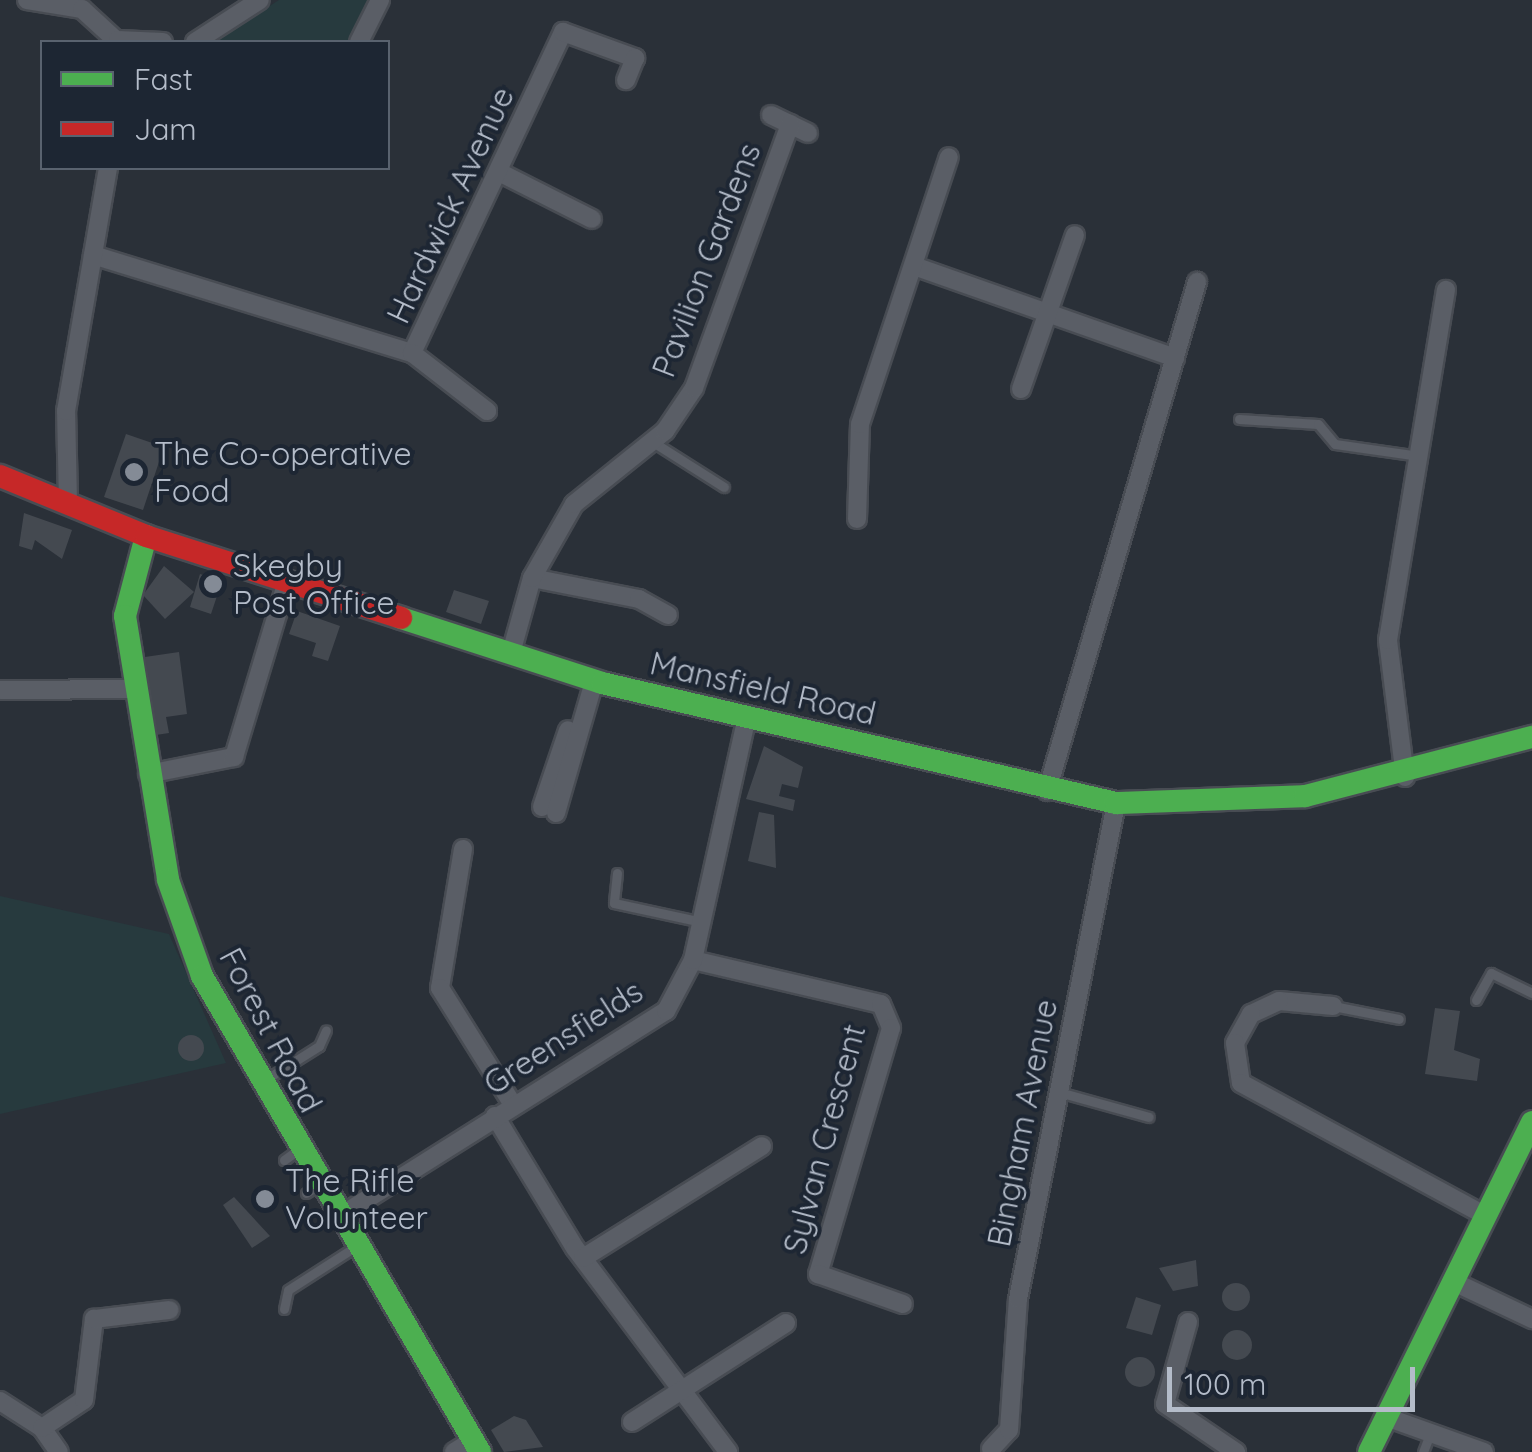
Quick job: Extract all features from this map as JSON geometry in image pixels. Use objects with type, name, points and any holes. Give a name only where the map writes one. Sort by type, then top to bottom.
[{"type":"main road","name":"Mansfield Road","points":[[0,476],[146,536],[590,679],[1047,791],[1116,803],[1216,804],[1404,777],[1532,737]]},
{"type":"main road","name":"Forest Road","points":[[146,536],[125,616],[168,880],[202,976],[291,1155],[337,1218],[469,1448]]},
{"type":"main road","points":[[1369,1452],[1532,1122]]},
{"type":"street","points":[[27,0],[82,10],[117,40]]},
{"type":"street","points":[[198,40],[260,0]]},
{"type":"street","points":[[359,40],[380,0]]},
{"type":"street","name":"Hardwick Avenue","points":[[93,254],[412,353],[564,32],[635,58],[626,80]]},
{"type":"street","points":[[771,115],[808,133]]},
{"type":"street","name":"Pavilion Gardens","points":[[511,653],[532,578],[592,482],[651,440],[694,388],[790,124]]},
{"type":"street","points":[[858,519],[860,424],[949,158]]},
{"type":"street","points":[[68,503],[66,412],[108,170]]},
{"type":"street","points":[[498,172],[592,218]]},
{"type":"street","points":[[1021,389],[1075,235]]},
{"type":"street","points":[[914,266],[1175,358]]},
{"type":"street","points":[[1047,791],[1197,282]]},
{"type":"street","points":[[1404,777],[1388,640],[1446,290]]},
{"type":"street","points":[[412,353],[487,411]]},
{"type":"street","points":[[532,578],[639,599],[668,616]]},
{"type":"street","points":[[148,774],[234,757],[287,582]]},
{"type":"street","points":[[549,810],[590,679]]},
{"type":"street","points":[[0,690],[135,689]]},
{"type":"street","name":"Greensfields","points":[[337,1218],[666,1011],[694,960],[747,716]]},
{"type":"street","name":"Bingham Avenue","points":[[991,1449],[1009,1430],[1018,1299],[1116,803]]},
{"type":"street","points":[[463,849],[440,988],[513,1105]]},
{"type":"street","name":"Sylvan Crescent","points":[[694,960],[880,1004],[891,1028],[818,1274],[903,1304]]},
{"type":"street","points":[[1332,1006],[1280,1000],[1251,1014],[1235,1044],[1241,1083],[1484,1215]]},
{"type":"street","points":[[495,1116],[582,1258],[623,1301],[678,1392],[728,1452]]},
{"type":"street","points":[[582,1258],[762,1146]]},
{"type":"street","points":[[1452,1281],[1532,1319]]},
{"type":"street","points":[[42,1428],[84,1400],[94,1319],[168,1310]]},
{"type":"street","points":[[1188,1322],[1165,1404],[1236,1452]]},
{"type":"street","points":[[632,1422],[786,1323]]},
{"type":"street","points":[[0,1401],[42,1428],[59,1452]]},
{"type":"street","points":[[1386,1417],[1484,1452]]},
{"type":"lane","points":[[1239,420],[1318,424],[1335,444],[1418,456]]},
{"type":"lane","points":[[651,440],[724,487]]},
{"type":"lane","points":[[617,873],[614,903],[702,922]]},
{"type":"lane","points":[[1476,1000],[1491,973],[1532,993]]},
{"type":"lane","points":[[1332,1006],[1399,1019]]},
{"type":"lane","points":[[259,1084],[319,1046],[326,1030]]},
{"type":"lane","points":[[1059,1092],[1149,1117]]},
{"type":"lane","points":[[284,1309],[288,1290],[355,1248]]},
{"type":"lane","points":[[1423,1452],[1431,1432]]},
{"type":"green space","points":[[279,0],[370,0],[350,40],[217,40]]},
{"type":"green space","points":[[0,896],[169,934],[226,1063],[0,1114]]},
{"type":"building","name":"The Co-operative Food","points":[[126,434],[164,447],[143,510],[104,497]]},
{"type":"building","points":[[24,513],[72,530],[62,559],[35,540],[32,550],[19,546]]},
{"type":"building","points":[[164,566],[194,592],[165,619],[143,595]]},
{"type":"building","points":[[200,574],[222,581],[211,614],[190,607]]},
{"type":"building","points":[[454,590],[489,601],[481,624],[446,612]]},
{"type":"building","points":[[297,611],[340,626],[328,661],[312,656],[316,643],[289,634]]},
{"type":"building","points":[[179,652],[187,714],[166,717],[169,733],[156,735],[145,657]]},
{"type":"building","points":[[764,746],[803,767],[798,788],[782,784],[779,796],[795,800],[793,811],[746,799]]},
{"type":"building","points":[[759,812],[774,815],[776,868],[748,861]]},
{"type":"building","points":[[1435,1008],[1460,1011],[1454,1050],[1480,1059],[1477,1081],[1425,1074]]},
{"type":"building","points":[[191,1035],[200,1039],[204,1048],[200,1057],[191,1061],[182,1057],[178,1048],[182,1039]]},
{"type":"building","points":[[234,1197],[270,1236],[252,1248],[223,1205]]},
{"type":"building","points":[[1196,1260],[1198,1286],[1173,1291],[1159,1268]]},
{"type":"building","points":[[1236,1283],[1246,1287],[1250,1297],[1246,1307],[1236,1311],[1226,1307],[1222,1297],[1226,1287]]},
{"type":"building","points":[[1136,1297],[1161,1305],[1152,1335],[1126,1328]]},
{"type":"building","points":[[1237,1330],[1248,1334],[1252,1345],[1248,1356],[1237,1360],[1226,1356],[1222,1345],[1226,1334]]},
{"type":"building","points":[[1140,1357],[1151,1361],[1155,1372],[1151,1383],[1140,1387],[1129,1383],[1125,1372],[1129,1361]]},
{"type":"building","points":[[514,1416],[526,1420],[543,1447],[504,1452],[491,1430]]},
{"type":"traffic: fast","points":[[146,536],[125,616],[168,880],[202,976],[480,1452]]},
{"type":"traffic: fast","points":[[401,618],[602,683],[1116,803],[1305,796],[1532,737]]},
{"type":"traffic: fast","points":[[1369,1452],[1532,1122]]},
{"type":"traffic: jam","points":[[0,476],[146,536],[401,618]]},
{"type":"place","name":"The Co-operative Food","points":[[134,472]]},
{"type":"place","name":"Skegby Post Office","points":[[213,584]]},
{"type":"place","name":"The Rifle Volunteer","points":[[265,1199]]}]
